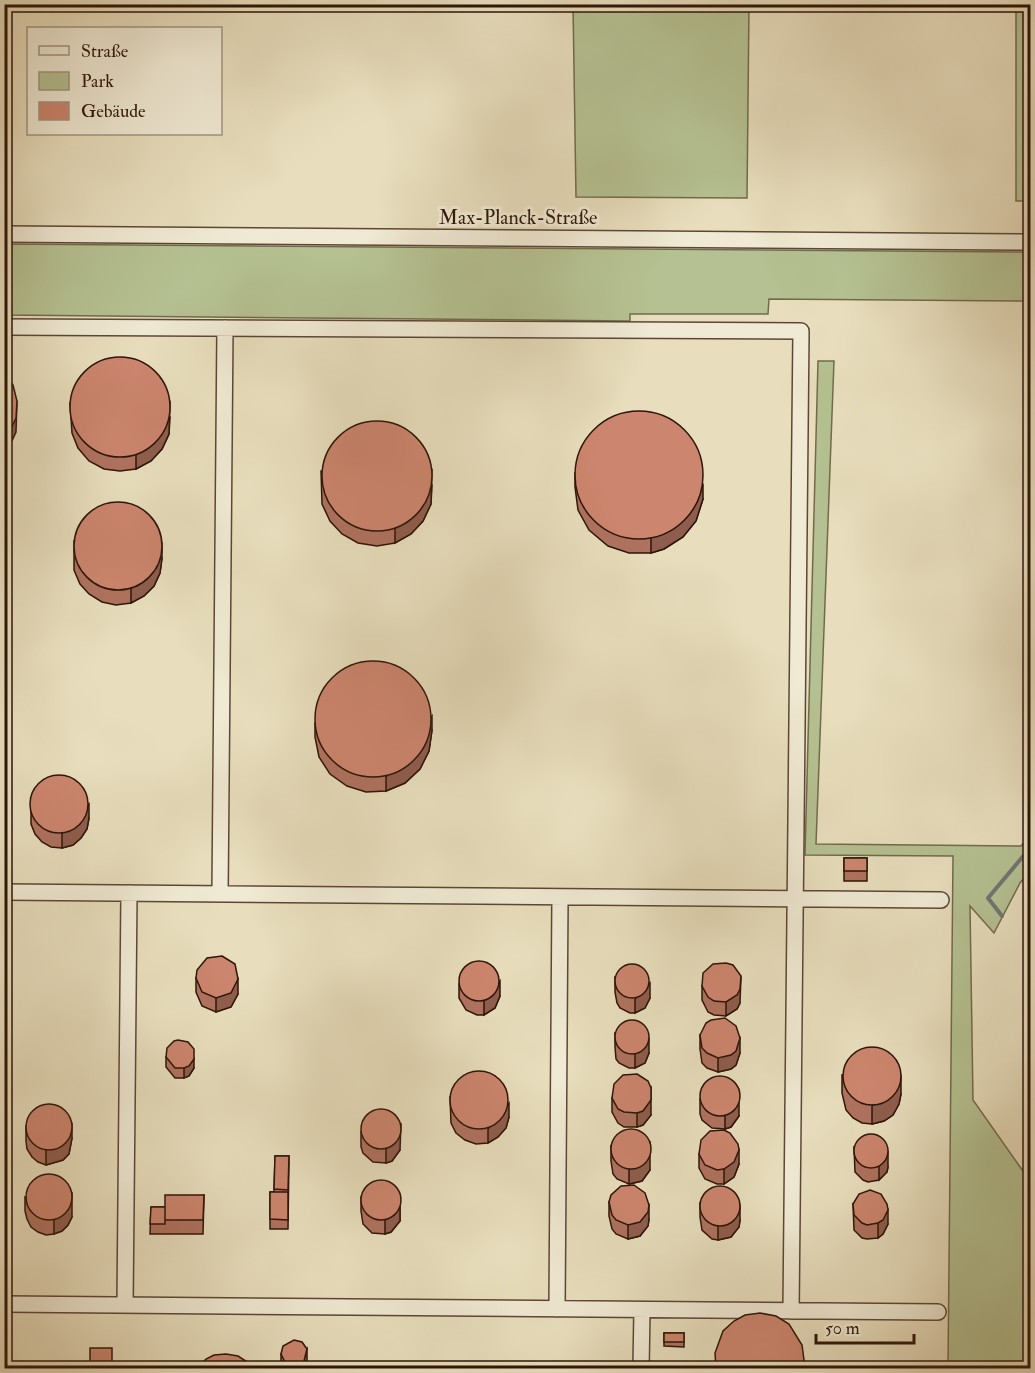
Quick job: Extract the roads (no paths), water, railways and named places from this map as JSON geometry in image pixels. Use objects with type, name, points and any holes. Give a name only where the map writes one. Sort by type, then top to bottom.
[{"type":"street","name":"Max-Planck-Straße","points":[[4,234],[1030,242]]},
{"type":"street","points":[[4,327],[801,331],[791,1311]]},
{"type":"street","points":[[220,894],[225,328]]},
{"type":"street","points":[[4,892],[941,900]]},
{"type":"street","points":[[125,1305],[129,893]]},
{"type":"street","points":[[557,1309],[560,897]]},
{"type":"street","points":[[4,1304],[938,1312]]},
{"type":"street","points":[[641,1368],[642,1310]]},
{"type":"waterway","points":[[1002,916],[988,898],[1030,848]]}]
